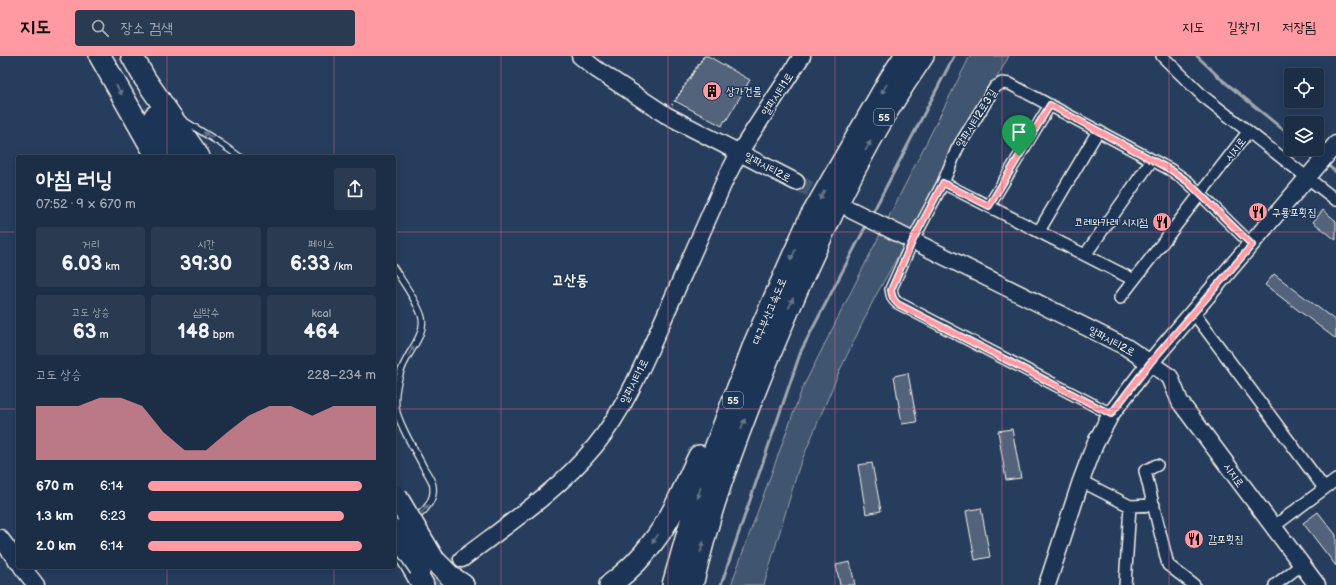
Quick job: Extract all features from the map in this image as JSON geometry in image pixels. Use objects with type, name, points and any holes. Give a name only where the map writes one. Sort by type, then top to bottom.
[{"type":"highway","points":[[100,56],[156,155]]},
{"type":"highway","points":[[120,56],[178,155]]},
{"type":"highway","points":[[132,56],[161,102],[198,155]]},
{"type":"highway","name":"대구부산고속도로","points":[[673,585],[701,486],[755,342],[809,220],[855,138],[905,56]]},
{"type":"highway","name":"대구부산고속도로","points":[[692,585],[716,496],[737,438],[790,305],[848,180],[922,56]]},
{"type":"highway","points":[[610,585],[640,558],[660,532],[674,507],[755,342]]},
{"type":"highway","points":[[396,519],[425,572],[440,585]]},
{"type":"highway","points":[[396,519],[425,572]]},
{"type":"highway","points":[[425,572],[451,577],[462,585]]},
{"type":"street","points":[[580,56],[596,69],[666,115],[739,153]]},
{"type":"street","name":"알파시티1로","points":[[462,559],[550,492],[570,474],[595,445],[615,418],[641,370],[725,180],[739,153],[802,56]]},
{"type":"street","points":[[1162,56],[1204,97],[1248,132]]},
{"type":"street","name":"알파시티2로3길","points":[[1111,414],[894,300],[891,290],[913,240],[943,183],[957,149],[995,87],[1002,83],[1010,84],[1171,170],[1200,194],[1252,245]]},
{"type":"street","points":[[989,206],[1050,105]]},
{"type":"street","points":[[1039,231],[1098,131]]},
{"type":"street","name":"시지로","points":[[1200,194],[1248,132],[1336,200]]},
{"type":"street","points":[[1047,585],[1081,481],[1095,444],[1111,414],[1150,363],[1336,145]]},
{"type":"street","name":"알파시티2로","points":[[739,153],[796,182]]},
{"type":"street","points":[[1085,255],[1152,160]]},
{"type":"street","points":[[943,183],[1134,280]]},
{"type":"street","points":[[1120,298],[1200,194]]},
{"type":"street","name":"알파시티2로","points":[[851,210],[1126,347],[1150,363]]},
{"type":"street","points":[[1193,312],[1324,488]]},
{"type":"street","name":"시지로","points":[[1150,363],[1170,377],[1180,402],[1272,527],[1317,585]]},
{"type":"street","points":[[1157,465],[1146,471],[1168,565],[1194,585]]},
{"type":"street","points":[[1272,527],[1336,480]]},
{"type":"street","points":[[1081,481],[1130,506],[1154,505]]},
{"type":"street","points":[[1125,585],[1130,506]]},
{"type":"street","points":[[0,538],[16,559]]},
{"type":"street","points":[[1275,585],[1301,565]]},
{"type":"street","points":[[24,569],[36,585]]},
{"type":"lane","points":[[161,102],[186,122],[220,142],[237,155]]},
{"type":"lane","points":[[396,271],[418,308],[422,319],[422,329],[398,378],[396,398],[397,412],[405,432],[433,486],[433,497],[430,504],[420,514],[396,519]]},
{"type":"path","points":[[666,115],[704,56]]},
{"type":"shaded area","points":[[970,56],[1009,56],[874,299],[839,372],[799,467],[764,585],[731,585],[802,389]]},
{"type":"building","name":"상가건물","points":[[704,56],[708,56],[750,80],[722,126],[675,101]]},
{"type":"building","points":[[1323,210],[1336,221],[1336,240],[1313,222]]},
{"type":"building","points":[[1274,274],[1336,321],[1336,339],[1265,285]]},
{"type":"building","points":[[908,373],[917,422],[902,424],[894,376]]},
{"type":"building","points":[[1012,429],[1021,478],[1006,480],[998,431]]},
{"type":"building","points":[[872,463],[881,511],[866,514],[858,465]]},
{"type":"building","points":[[981,508],[990,557],[975,560],[966,511]]},
{"type":"building","points":[[1318,512],[1336,535],[1336,566],[1303,523]]},
{"type":"building","points":[[850,562],[855,585],[840,585],[836,565]]},
{"type":"waterway","points":[[871,216],[954,56]]},
{"type":"waterway","points":[[1197,56],[1221,79],[1284,130]]},
{"type":"waterway","points":[[1326,164],[1336,172]]},
{"type":"waterway","points":[[721,585],[801,351],[867,224]]},
{"type":"tunnel","points":[[796,182],[832,200]]},
{"type":"tunnel","points":[[429,585],[462,559]]},
{"type":"place","name":"상가건물","points":[[712,91]]},
{"type":"place","name":"구룡포횟집","points":[[1258,212]]},
{"type":"place","name":"코레와카레 시지점","points":[[1162,222]]},
{"type":"place","name":"감포횟집","points":[[1194,539]]},
{"type":"district","name":"고산동","points":[[570,280]]},
{"type":"route","points":[[1050,105],[1171,170],[1188,182],[1252,245],[1150,363],[1124,395],[1111,414],[898,304],[892,296],[891,290],[913,240],[943,183],[989,206],[1019,156],[1050,105]]}]
